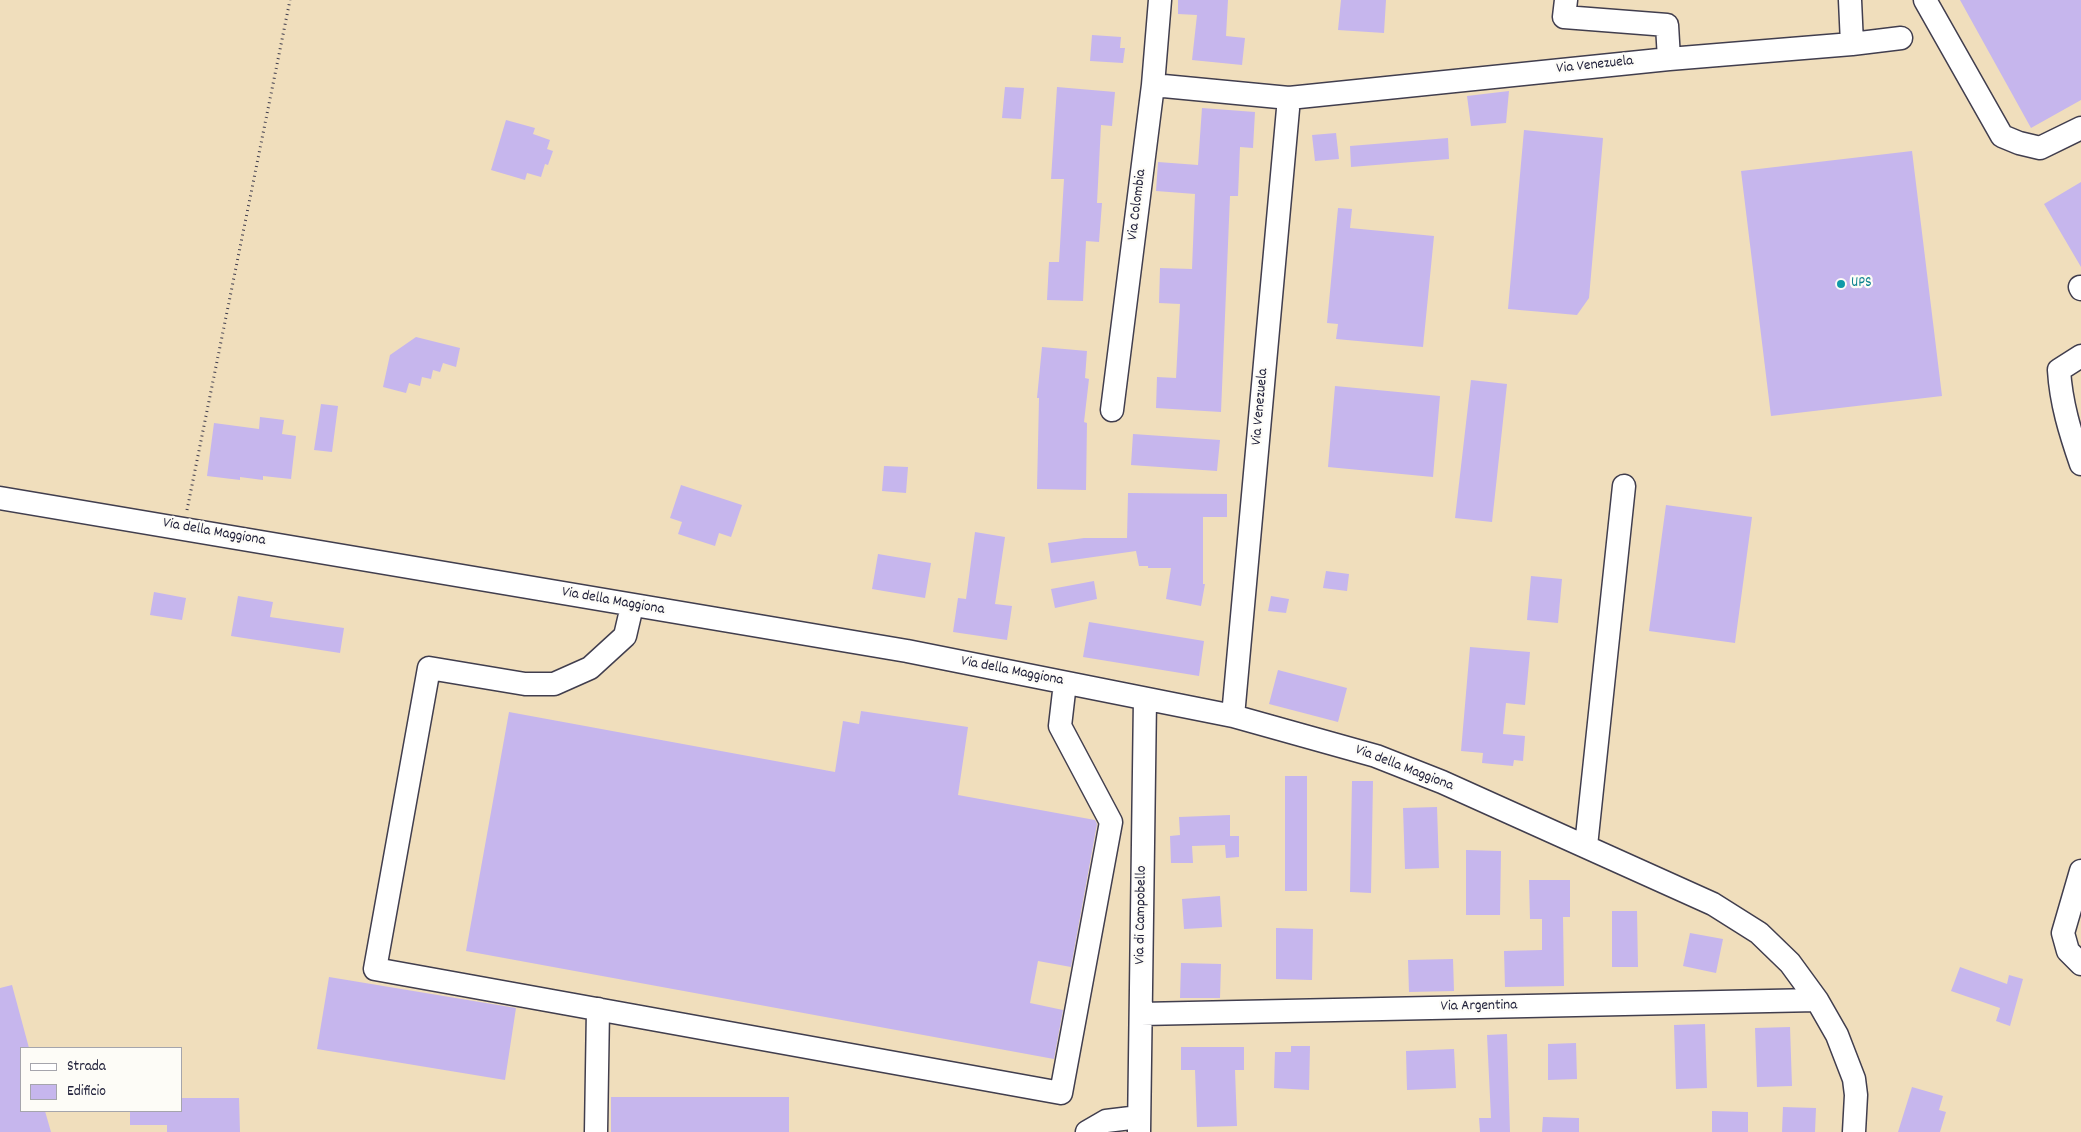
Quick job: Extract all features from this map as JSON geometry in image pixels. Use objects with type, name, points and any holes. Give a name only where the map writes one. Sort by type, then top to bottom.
[{"type":"street","name":"Via Colombia","points":[[1112,410],[1153,85],[1160,0]]},
{"type":"street","points":[[1566,0],[1564,17],[1667,25],[1669,59]]},
{"type":"street","points":[[1850,0],[1852,44]]},
{"type":"street","points":[[1925,0],[2002,136],[2019,143],[2040,148],[2081,128]]},
{"type":"street","name":"Via Venezuela","points":[[1153,85],[1289,98],[1669,59],[1852,44],[1901,38]]},
{"type":"street","name":"Via Venezuela","points":[[1233,716],[1289,98]]},
{"type":"street","points":[[2081,356],[2058,370],[2067,425],[2081,464]]},
{"type":"street","points":[[1586,846],[1624,486]]},
{"type":"street","name":"Via della Maggiona","points":[[0,498],[907,651],[1233,716],[1390,761],[1586,846],[1713,904],[1744,922],[1758,933],[1790,963],[1817,1000],[1837,1035],[1851,1068],[1856,1095],[1854,1132]]},
{"type":"street","points":[[632,606],[624,636],[590,668],[554,684],[525,684],[429,668],[375,969],[1060,1093],[1111,822],[1060,726],[1065,683]]},
{"type":"street","name":"Via di Campobello","points":[[1139,1125],[1144,699]]},
{"type":"street","points":[[2081,871],[2064,933],[2068,951],[2081,964]]},
{"type":"street","name":"Via Argentina","points":[[1141,1014],[1817,1000]]},
{"type":"street","points":[[596,1132],[598,1009]]},
{"type":"street","points":[[1087,1132],[1106,1120],[1139,1125]]},
{"type":"path","points":[[184,528],[290,0]]},
{"type":"building","points":[[1178,0],[1228,0],[1226,36],[1245,38],[1242,65],[1192,60],[1197,15],[1178,14]]},
{"type":"building","points":[[1341,0],[1386,0],[1384,33],[1338,30]]},
{"type":"building","points":[[1960,0],[2081,0],[2081,100],[2031,128]]},
{"type":"building","points":[[1092,35],[1121,37],[1120,48],[1125,48],[1123,63],[1090,61]]},
{"type":"building","points":[[1005,87],[1024,88],[1021,119],[1002,118]]},
{"type":"building","points":[[1057,87],[1115,92],[1112,126],[1101,125],[1097,203],[1102,203],[1099,242],[1086,241],[1083,301],[1047,300],[1049,262],[1059,262],[1064,179],[1051,179]]},
{"type":"building","points":[[1509,91],[1506,123],[1471,126],[1467,96]]},
{"type":"building","points":[[1202,108],[1255,112],[1253,148],[1240,147],[1238,196],[1230,196],[1221,412],[1156,408],[1157,377],[1176,378],[1180,304],[1159,303],[1160,268],[1192,269],[1195,194],[1156,191],[1158,162],[1198,165]]},
{"type":"building","points":[[506,120],[535,128],[533,134],[550,140],[547,149],[553,151],[548,165],[545,164],[541,177],[527,173],[525,180],[491,170]]},
{"type":"building","points":[[1524,130],[1603,138],[1589,298],[1577,315],[1508,309]]},
{"type":"building","points":[[1336,133],[1339,159],[1315,161],[1312,135]]},
{"type":"building","points":[[1448,138],[1449,159],[1351,167],[1350,146]]},
{"type":"building","name":"UPS","points":[[1912,151],[1942,396],[1771,416],[1741,171]]},
{"type":"building","points":[[2081,182],[2081,267],[2044,204]]},
{"type":"building","points":[[1338,208],[1352,209],[1350,228],[1434,236],[1423,347],[1336,339],[1338,324],[1327,323]]},
{"type":"building","points":[[416,337],[460,348],[456,367],[443,363],[440,372],[433,370],[431,379],[422,377],[420,386],[409,383],[406,393],[383,387],[390,355]]},
{"type":"building","points":[[1042,347],[1087,351],[1085,378],[1089,379],[1084,422],[1087,423],[1086,490],[1037,489],[1039,398],[1037,398]]},
{"type":"building","points":[[1471,380],[1507,384],[1492,522],[1455,518]]},
{"type":"building","points":[[1335,386],[1440,396],[1433,477],[1328,467]]},
{"type":"building","points":[[321,404],[338,406],[332,452],[314,450]]},
{"type":"building","points":[[260,417],[284,420],[282,434],[296,436],[291,479],[263,476],[263,480],[240,477],[240,480],[207,476],[214,423],[259,429]]},
{"type":"building","points":[[1133,434],[1220,440],[1217,471],[1131,465]]},
{"type":"building","points":[[884,466],[908,467],[906,493],[882,491]]},
{"type":"building","points":[[681,485],[742,505],[731,537],[719,533],[715,546],[678,534],[682,522],[670,518]]},
{"type":"building","points":[[1128,493],[1227,494],[1227,517],[1203,517],[1203,584],[1205,584],[1201,606],[1166,599],[1171,568],[1139,566],[1136,551],[1051,563],[1048,543],[1084,538],[1127,538]]},
{"type":"building","points":[[1666,505],[1752,517],[1735,643],[1649,631]]},
{"type":"building","points":[[975,532],[1005,537],[995,604],[1012,606],[1007,640],[953,632],[958,598],[966,599]]},
{"type":"building","points":[[878,554],[931,563],[925,598],[872,589]]},
{"type":"building","points":[[1326,571],[1349,574],[1347,591],[1323,588]]},
{"type":"building","points":[[1531,576],[1562,579],[1558,623],[1527,620]]},
{"type":"building","points":[[1094,581],[1097,599],[1055,608],[1051,589]]},
{"type":"building","points":[[154,592],[186,598],[182,620],[150,615]]},
{"type":"building","points":[[238,596],[273,602],[270,617],[344,628],[340,653],[231,636]]},
{"type":"building","points":[[1271,596],[1289,599],[1286,613],[1268,611]]},
{"type":"building","points":[[1089,622],[1204,641],[1199,676],[1083,657]]},
{"type":"building","points":[[1470,647],[1530,652],[1525,705],[1506,703],[1503,734],[1525,736],[1523,761],[1514,760],[1513,766],[1482,763],[1483,753],[1461,751]]},
{"type":"building","points":[[1278,670],[1347,688],[1338,722],[1269,704]]},
{"type":"building","points":[[861,711],[968,727],[958,795],[1095,820],[1097,824],[1071,967],[1038,961],[1030,1003],[1063,1010],[1054,1059],[466,951],[509,712],[835,772],[843,721],[859,724]]},
{"type":"building","points":[[1285,776],[1307,776],[1307,891],[1285,891]]},
{"type":"building","points":[[1352,781],[1373,781],[1371,893],[1350,892]]},
{"type":"building","points":[[1437,807],[1439,868],[1405,869],[1403,808]]},
{"type":"building","points":[[1230,815],[1230,836],[1239,836],[1239,857],[1226,858],[1225,845],[1192,846],[1193,863],[1171,863],[1170,836],[1180,835],[1179,817]]},
{"type":"building","points":[[1466,850],[1501,851],[1500,915],[1466,915]]},
{"type":"building","points":[[1529,880],[1570,880],[1570,917],[1563,917],[1564,986],[1505,987],[1504,951],[1542,950],[1542,919],[1530,919]]},
{"type":"building","points":[[1220,896],[1222,927],[1184,929],[1182,899]]},
{"type":"building","points":[[1612,911],[1637,911],[1638,967],[1612,967]]},
{"type":"building","points":[[1276,928],[1313,929],[1312,980],[1276,979]]},
{"type":"building","points":[[1690,933],[1723,939],[1716,973],[1683,966]]},
{"type":"building","points":[[1453,959],[1454,991],[1409,992],[1408,960]]},
{"type":"building","points":[[1181,963],[1221,964],[1220,998],[1180,998]]},
{"type":"building","points":[[1960,967],[2007,984],[2009,975],[2023,979],[2010,1026],[1996,1021],[2000,1008],[1951,991]]},
{"type":"building","points":[[329,977],[516,1008],[505,1080],[317,1049]]},
{"type":"building","points":[[12,985],[29,1047],[20,1047],[20,1112],[45,1112],[51,1132],[0,1132],[0,988]]},
{"type":"building","points":[[1705,1024],[1707,1088],[1676,1089],[1674,1025]]},
{"type":"building","points":[[1790,1027],[1792,1086],[1757,1087],[1755,1028]]},
{"type":"building","points":[[1507,1034],[1510,1132],[1480,1132],[1479,1118],[1491,1118],[1487,1035]]},
{"type":"building","points":[[1576,1043],[1577,1079],[1548,1080],[1548,1044]]},
{"type":"building","points":[[1291,1046],[1310,1046],[1309,1090],[1274,1088],[1275,1052],[1291,1052]]},
{"type":"building","points":[[1181,1047],[1244,1047],[1244,1070],[1235,1070],[1237,1126],[1197,1127],[1195,1070],[1181,1070]]},
{"type":"building","points":[[1454,1049],[1456,1088],[1407,1090],[1406,1051]]},
{"type":"building","points":[[1912,1087],[1943,1096],[1939,1110],[1946,1112],[1940,1132],[1898,1132]]},
{"type":"building","points":[[611,1097],[789,1097],[789,1132],[611,1132]]},
{"type":"building","points":[[182,1098],[239,1098],[240,1132],[167,1132],[167,1125],[130,1125],[130,1112],[182,1112]]},
{"type":"building","points":[[1783,1107],[1816,1108],[1815,1132],[1782,1132]]},
{"type":"building","points":[[1712,1111],[1748,1112],[1748,1132],[1712,1132]]},
{"type":"building","points":[[1543,1117],[1579,1118],[1579,1132],[1542,1132]]},
{"type":"place","name":"UPS","points":[[1841,284]]}]
